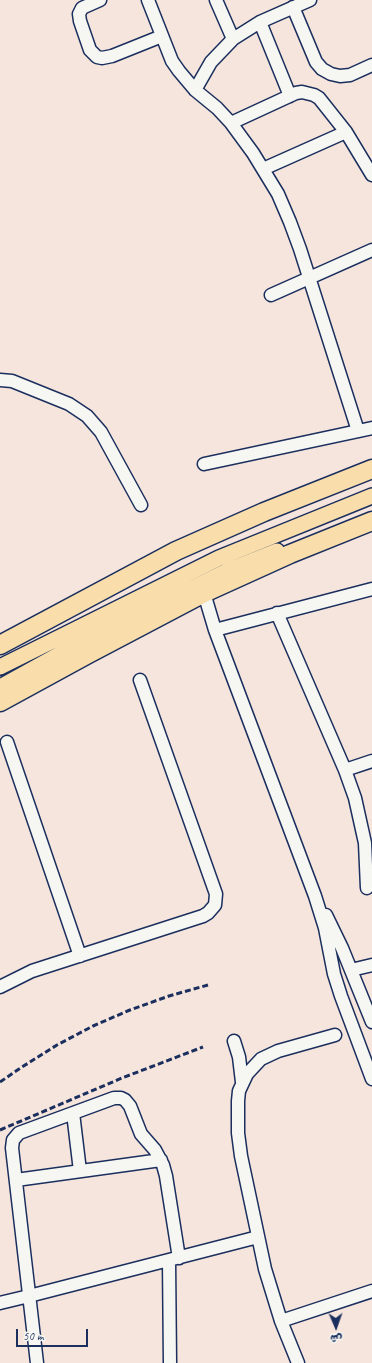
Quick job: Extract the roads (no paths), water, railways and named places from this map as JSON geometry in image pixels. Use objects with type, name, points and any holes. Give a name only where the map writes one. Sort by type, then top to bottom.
[{"type":"highway","points":[[0,645],[176,551],[264,512],[372,469]]},
{"type":"highway","points":[[0,702],[88,654],[204,594],[290,554],[372,521]]},
{"type":"main road","points":[[0,667],[219,558],[372,496]]},
{"type":"main road","points":[[0,687],[67,650],[227,571],[372,513]]},
{"type":"lane","points":[[100,0],[82,8],[79,14],[80,22],[90,50],[97,57],[102,58],[112,56],[162,36]]},
{"type":"lane","points":[[148,0],[172,61],[186,81],[217,108],[231,123],[263,169],[278,194],[300,249],[358,431]]},
{"type":"lane","points":[[216,0],[233,39]]},
{"type":"lane","points":[[196,90],[211,62],[233,39],[260,22],[310,0]]},
{"type":"lane","points":[[293,7],[316,62],[322,69],[330,74],[340,76],[350,75],[372,65]]},
{"type":"lane","points":[[260,22],[290,96]]},
{"type":"lane","points":[[231,123],[290,96],[302,92],[314,94],[319,98],[346,132],[372,175]]},
{"type":"lane","points":[[263,169],[346,132]]},
{"type":"lane","points":[[271,295],[372,250]]},
{"type":"lane","points":[[1,376],[69,404],[87,416],[101,432],[141,505]]},
{"type":"lane","points":[[204,464],[372,428]]},
{"type":"lane","points":[[215,630],[372,589]]},
{"type":"lane","points":[[204,594],[215,630],[315,896],[325,928],[334,974],[372,1079]]},
{"type":"lane","points":[[277,614],[345,770],[355,798],[362,828],[366,858],[367,888]]},
{"type":"lane","points":[[0,987],[32,972],[203,916],[212,910],[217,899],[215,889],[140,680]]},
{"type":"lane","points":[[7,742],[80,956]]},
{"type":"lane","points":[[345,770],[372,761]]},
{"type":"lane","points":[[315,896],[333,926],[372,1022]]},
{"type":"lane","points":[[351,970],[372,965]]},
{"type":"lane","points":[[298,1363],[281,1321],[268,1282],[239,1144],[237,1105],[242,1082],[253,1066],[269,1054],[335,1035]]},
{"type":"lane","points":[[234,1041],[242,1082]]},
{"type":"lane","points":[[37,1363],[12,1143],[15,1136],[19,1133],[114,1098],[118,1098],[125,1100],[130,1106],[141,1134],[155,1150],[161,1160],[166,1176],[174,1259],[169,1341],[170,1363]]},
{"type":"lane","points":[[73,1114],[80,1171]]},
{"type":"lane","points":[[16,1180],[161,1160]]},
{"type":"lane","points":[[0,1303],[258,1237]]},
{"type":"lane","points":[[281,1321],[372,1291]]},
{"type":"railway","points":[[0,1082],[57,1045],[93,1026],[130,1010],[169,996],[208,985]]},
{"type":"railway","points":[[0,1130],[122,1078],[203,1047]]}]
